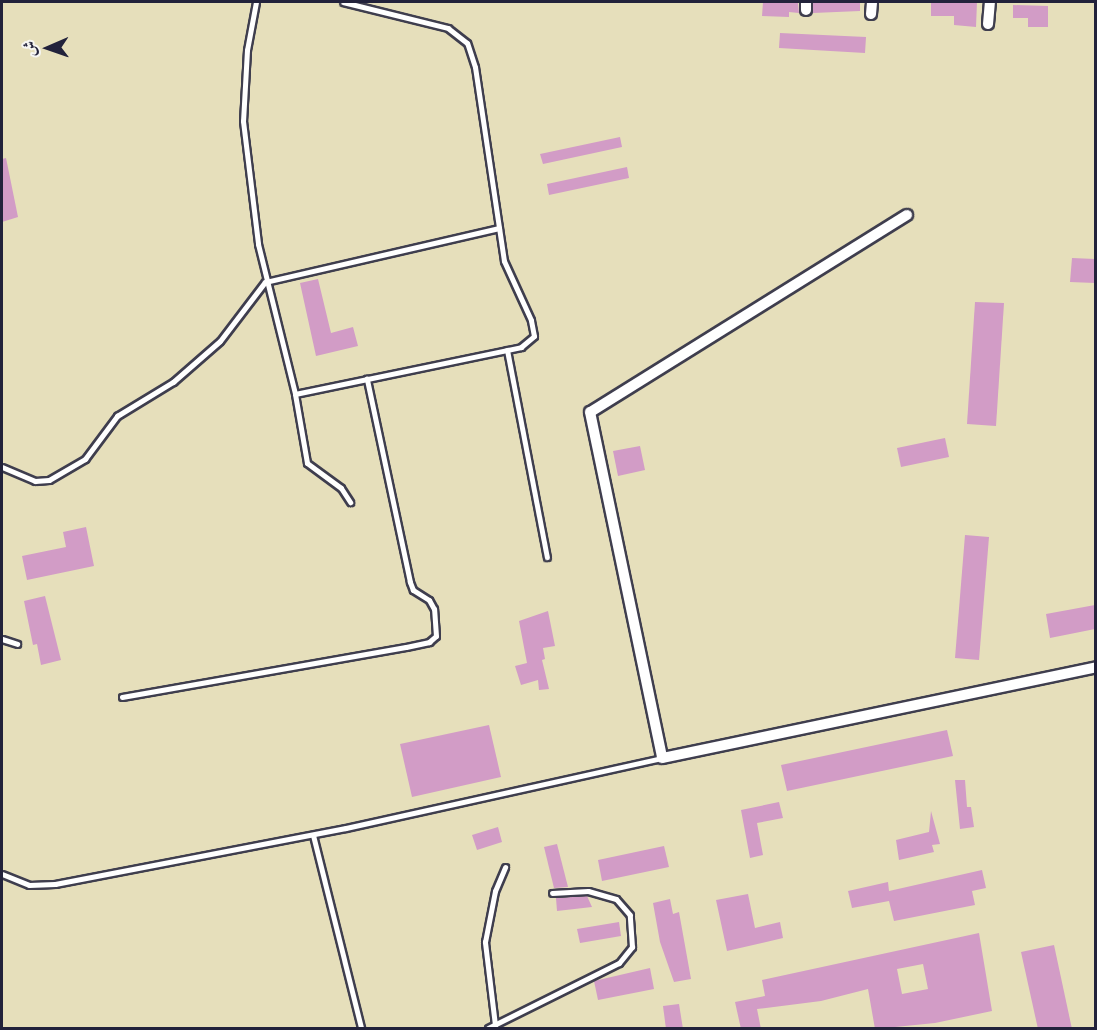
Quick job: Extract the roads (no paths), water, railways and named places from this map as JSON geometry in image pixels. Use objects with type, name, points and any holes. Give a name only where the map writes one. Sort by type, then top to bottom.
[{"type":"street","points":[[871,14],[872,2]]},
{"type":"street","points":[[988,24],[990,2]]},
{"type":"street","points":[[907,216],[590,412],[662,758],[1095,667]]},
{"type":"lane","points":[[256,2],[247,50],[243,121],[250,203],[265,282],[295,394],[307,463],[341,488],[350,502]]},
{"type":"lane","points":[[295,394],[507,350],[529,343],[534,328],[508,274],[475,67],[467,43],[448,28],[344,2]]},
{"type":"lane","points":[[2,467],[35,481],[49,480],[85,459],[117,416],[173,382],[220,341],[265,282],[499,228]]},
{"type":"lane","points":[[507,350],[547,557]]},
{"type":"lane","points":[[122,697],[406,647],[429,642],[436,636],[434,609],[413,590],[410,582],[367,379]]},
{"type":"lane","points":[[2,639],[17,644]]},
{"type":"lane","points":[[2,874],[29,885],[55,884],[314,834],[662,758]]},
{"type":"lane","points":[[314,834],[361,1029]]},
{"type":"lane","points":[[495,1025],[485,942],[495,891],[505,867]]},
{"type":"lane","points":[[488,1029],[619,963],[632,947],[630,915],[616,899],[588,891],[552,893]]}]
